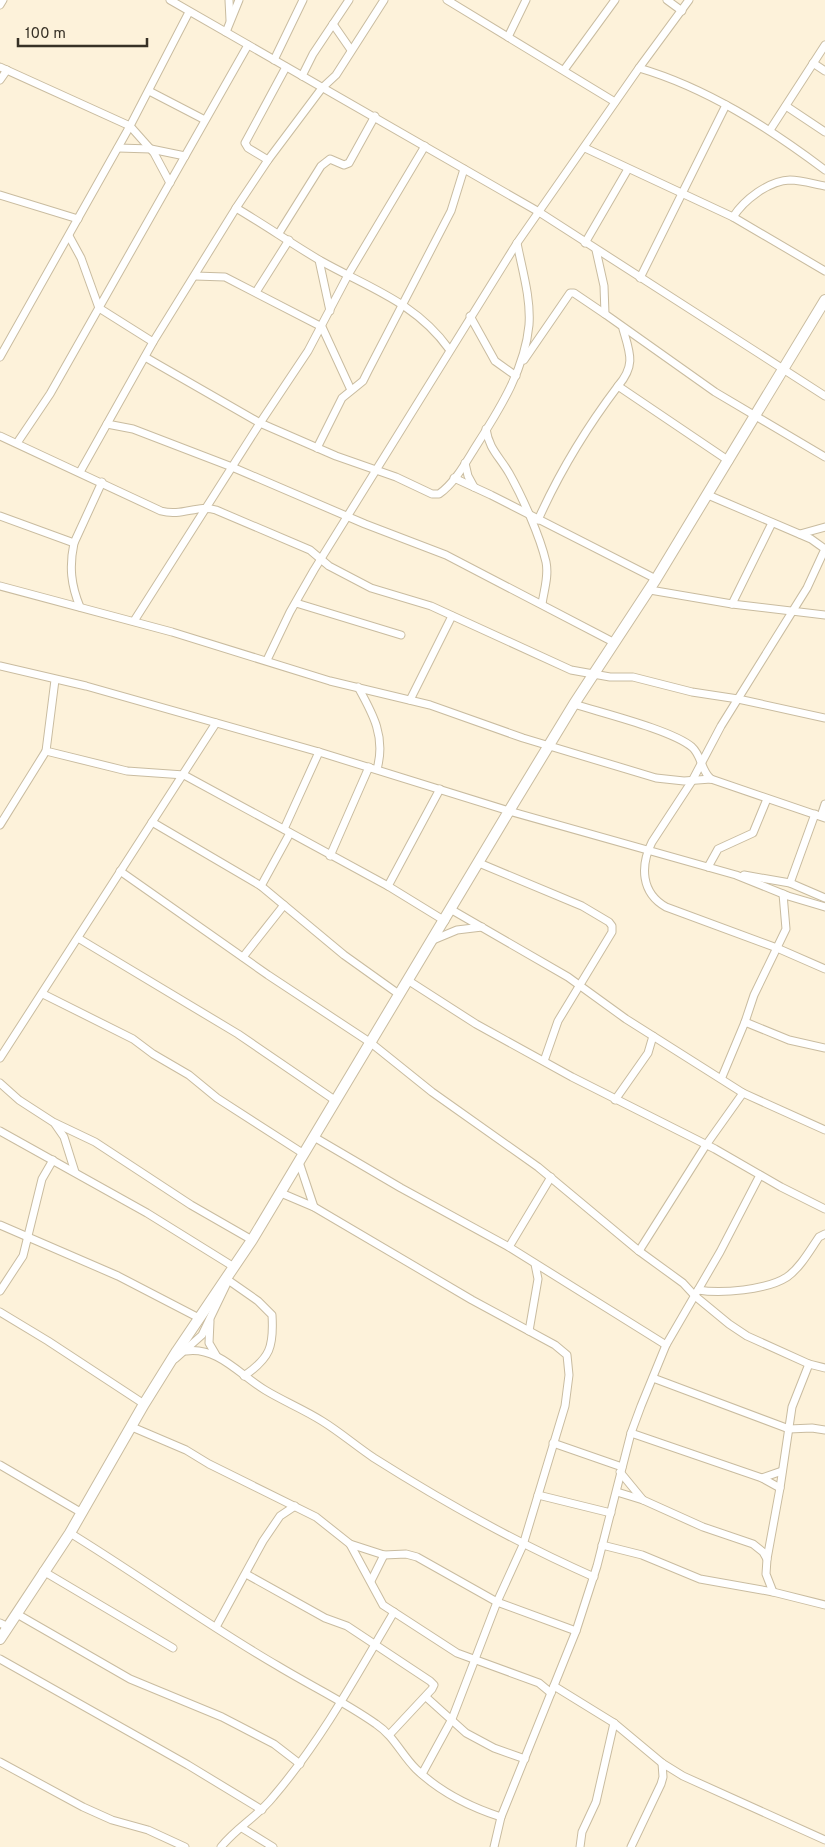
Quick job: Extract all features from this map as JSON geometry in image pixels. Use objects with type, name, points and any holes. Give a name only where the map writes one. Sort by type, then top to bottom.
[{"type":"street","points":[[0,5],[3,0]]},
{"type":"street","points":[[170,0],[322,88],[375,116],[539,212],[825,396]]},
{"type":"street","points":[[229,0],[230,22]]},
{"type":"street","points":[[226,32],[239,0]]},
{"type":"street","points":[[274,60],[303,0]]},
{"type":"street","points":[[302,76],[349,0]]},
{"type":"street","points":[[80,472],[144,357],[236,208],[268,160],[322,88],[336,75],[384,0]]},
{"type":"street","points":[[447,0],[615,102]]},
{"type":"street","points":[[508,37],[526,0]]},
{"type":"street","points":[[564,70],[615,0]]},
{"type":"street","points":[[668,0],[682,11]]},
{"type":"street","points":[[267,660],[320,560],[349,516],[470,316],[517,243],[639,68],[689,0]]},
{"type":"street","points":[[0,357],[118,148],[189,12]]},
{"type":"street","points":[[333,24],[351,50]]},
{"type":"street","points":[[770,130],[825,44]]},
{"type":"street","points":[[17,443],[50,394],[248,45]]},
{"type":"street","points":[[813,63],[825,71]]},
{"type":"street","points":[[268,160],[248,148],[245,143],[286,67]]},
{"type":"street","points":[[0,80],[3,68],[130,126],[151,149],[163,166],[170,183]]},
{"type":"street","points":[[639,68],[726,105],[770,130],[825,170]]},
{"type":"street","points":[[149,91],[205,120]]},
{"type":"street","points":[[640,278],[726,105]]},
{"type":"street","points":[[786,106],[825,132]]},
{"type":"street","points":[[279,234],[321,166],[330,159],[344,165],[349,163],[375,116]]},
{"type":"street","points":[[134,622],[260,423],[286,386],[322,326],[348,275],[425,146]]},
{"type":"street","points":[[118,148],[151,149],[185,156]]},
{"type":"street","points":[[585,148],[733,217],[825,271]]},
{"type":"street","points":[[318,448],[342,398],[363,381],[451,211],[464,169]]},
{"type":"street","points":[[585,242],[628,169]]},
{"type":"street","points":[[733,217],[740,205],[749,197],[788,180],[825,186]]},
{"type":"street","points":[[0,195],[78,219]]},
{"type":"street","points":[[236,208],[320,260],[403,304],[433,329],[449,349]]},
{"type":"street","points":[[69,236],[81,258],[99,308],[154,342]]},
{"type":"street","points":[[256,292],[289,240]]},
{"type":"street","points":[[517,243],[528,305],[529,325],[523,361]]},
{"type":"street","points":[[596,250],[604,286],[605,314]]},
{"type":"street","points":[[320,260],[330,311]]},
{"type":"street","points":[[195,276],[225,277],[322,326],[351,390]]},
{"type":"street","points":[[144,357],[260,423],[348,461],[376,469],[436,495],[442,492],[465,463],[523,361],[570,293],[574,293],[756,418],[798,439],[825,457]]},
{"type":"street","points":[[0,1639],[4,1625],[17,1614],[70,1533],[170,1362],[252,1240],[452,910],[574,704],[650,590],[756,418],[783,369],[823,307]]},
{"type":"street","points":[[470,316],[495,361],[516,376]]},
{"type":"street","points":[[538,520],[559,476],[595,417],[631,367],[630,351],[623,328]]},
{"type":"street","points":[[618,386],[729,461]]},
{"type":"street","points":[[107,424],[133,429],[232,467],[446,555],[615,642]]},
{"type":"street","points":[[486,429],[488,444],[511,477],[528,514],[546,562],[547,579],[542,604]]},
{"type":"street","points":[[0,436],[102,482],[160,511],[172,514],[207,507],[310,550],[320,560],[371,588],[412,599],[571,670],[593,675],[633,677],[692,692],[738,699],[825,718]]},
{"type":"street","points":[[465,463],[468,476],[476,489]]},
{"type":"street","points":[[454,478],[656,579]]},
{"type":"street","points":[[80,607],[72,588],[70,571],[74,543],[102,482]]},
{"type":"street","points":[[708,495],[800,534],[825,549],[807,588],[738,699],[692,781],[648,851],[646,886],[658,902],[682,914],[777,948],[825,969]]},
{"type":"street","points":[[0,516],[74,543]]},
{"type":"street","points":[[732,604],[772,523]]},
{"type":"street","points":[[800,534],[825,527]]},
{"type":"street","points":[[0,586],[267,660],[330,681],[459,713],[550,746],[656,778],[692,781],[712,780]]},
{"type":"street","points":[[650,590],[732,604],[825,615]]},
{"type":"street","points":[[296,603],[401,634]]},
{"type":"street","points":[[410,700],[452,616]]},
{"type":"street","points":[[0,666],[86,686],[319,752],[509,811],[736,875],[782,894],[825,907]]},
{"type":"street","points":[[0,825],[46,751],[55,680]]},
{"type":"street","points":[[358,687],[374,716],[382,752],[377,769]]},
{"type":"street","points":[[574,704],[670,735],[693,748],[706,775],[712,780],[820,816]]},
{"type":"street","points":[[0,1058],[216,723]]},
{"type":"street","points":[[46,751],[127,771],[184,775],[388,886],[445,921]]},
{"type":"street","points":[[261,886],[287,831],[319,752]]},
{"type":"street","points":[[330,856],[369,767]]},
{"type":"street","points":[[388,886],[440,789]]},
{"type":"street","points":[[708,867],[722,846],[753,833],[768,799]]},
{"type":"street","points":[[790,883],[825,804]]},
{"type":"street","points":[[152,822],[261,886],[344,955],[400,995]]},
{"type":"street","points":[[479,862],[563,897],[610,922],[612,926],[612,932],[553,1031],[544,1061]]},
{"type":"street","points":[[120,871],[371,1043],[403,1070],[551,1178],[639,1251],[696,1293],[716,1315],[747,1336],[809,1364],[825,1368]]},
{"type":"street","points":[[736,875],[768,878],[790,883],[825,898]]},
{"type":"street","points":[[722,1078],[754,995],[786,928],[782,894]]},
{"type":"street","points":[[243,957],[284,905]]},
{"type":"street","points":[[452,910],[552,968],[652,1036],[743,1092],[825,1130]]},
{"type":"street","points":[[433,940],[457,930],[482,927]]},
{"type":"street","points":[[78,938],[246,1039],[336,1101]]},
{"type":"street","points":[[409,981],[476,1024],[615,1100],[706,1145],[825,1208]]},
{"type":"street","points":[[43,994],[133,1039],[153,1054],[189,1075],[302,1158],[314,1207]]},
{"type":"street","points":[[745,1022],[765,1032],[789,1040],[825,1048]]},
{"type":"street","points":[[615,1100],[648,1053],[652,1036]]},
{"type":"street","points":[[0,1084],[19,1100],[53,1122],[100,1145],[185,1201],[252,1240]]},
{"type":"street","points":[[639,1251],[706,1145],[743,1092]]},
{"type":"street","points":[[53,1122],[64,1138],[75,1172]]},
{"type":"street","points":[[0,1131],[75,1172],[231,1273],[272,1315],[272,1341],[268,1353],[256,1368],[244,1376]]},
{"type":"street","points":[[314,1137],[401,1188],[509,1247],[666,1345]]},
{"type":"street","points":[[0,1291],[22,1256],[42,1179],[53,1160]]},
{"type":"street","points":[[494,1847],[501,1818],[576,1631],[594,1577],[631,1433],[666,1345],[760,1174]]},
{"type":"street","points":[[509,1247],[551,1178]]},
{"type":"street","points":[[281,1193],[314,1207],[555,1345],[567,1355],[569,1375],[567,1392],[523,1545],[497,1602],[452,1719],[422,1774]]},
{"type":"street","points":[[0,1225],[118,1276],[199,1318]]},
{"type":"street","points":[[696,1293],[730,1292],[781,1280],[794,1271],[819,1237],[825,1234]]},
{"type":"street","points":[[529,1331],[538,1279],[535,1264]]},
{"type":"street","points":[[170,1362],[202,1335],[210,1322],[231,1273]]},
{"type":"street","points":[[0,1312],[144,1404]]},
{"type":"street","points":[[210,1322],[209,1343],[216,1355]]},
{"type":"street","points":[[186,1350],[197,1349],[216,1355],[266,1391],[322,1421],[358,1447],[418,1485],[523,1545],[594,1577]]},
{"type":"street","points":[[773,1592],[766,1574],[767,1559],[794,1397],[809,1364]]},
{"type":"street","points":[[653,1378],[789,1429],[812,1428],[825,1430]]},
{"type":"street","points":[[132,1427],[186,1450],[209,1464],[316,1517],[350,1544],[384,1555],[406,1554],[417,1557],[497,1602],[576,1631]]},
{"type":"street","points":[[631,1433],[762,1478],[780,1488]]},
{"type":"street","points":[[553,1442],[621,1469],[643,1500]]},
{"type":"street","points":[[0,1465],[82,1513]]},
{"type":"street","points":[[762,1478],[782,1471]]},
{"type":"street","points":[[616,1492],[643,1500],[703,1527],[753,1544],[763,1552],[767,1559]]},
{"type":"street","points":[[538,1495],[611,1513]]},
{"type":"street","points":[[280,1516],[281,1499]]},
{"type":"street","points":[[216,1627],[262,1541],[280,1516],[295,1506]]},
{"type":"street","points":[[70,1533],[277,1666],[342,1701],[390,1734],[422,1774],[453,1796],[501,1818]]},
{"type":"street","points":[[350,1544],[379,1600],[457,1653],[553,1689],[614,1723],[662,1763],[682,1776],[825,1840]]},
{"type":"street","points":[[602,1545],[642,1555],[700,1579],[773,1592],[825,1605]]},
{"type":"street","points":[[371,1582],[384,1555]]},
{"type":"street","points":[[43,1572],[173,1648]]},
{"type":"street","points":[[246,1574],[325,1618],[346,1626],[434,1685],[426,1697],[390,1734]]},
{"type":"street","points":[[221,1847],[262,1810],[300,1764],[342,1701],[394,1612]]},
{"type":"street","points":[[17,1614],[130,1678],[222,1717],[274,1744],[300,1764]]},
{"type":"street","points":[[0,1659],[188,1765],[262,1810]]},
{"type":"street","points":[[426,1697],[466,1733],[479,1741],[525,1759]]},
{"type":"street","points":[[580,1847],[582,1832],[596,1802],[614,1723]]},
{"type":"street","points":[[0,1762],[83,1807],[112,1820],[148,1830],[185,1847]]},
{"type":"street","points":[[630,1847],[661,1784],[663,1777],[662,1763]]},
{"type":"street","points":[[242,1828],[273,1847]]}]
